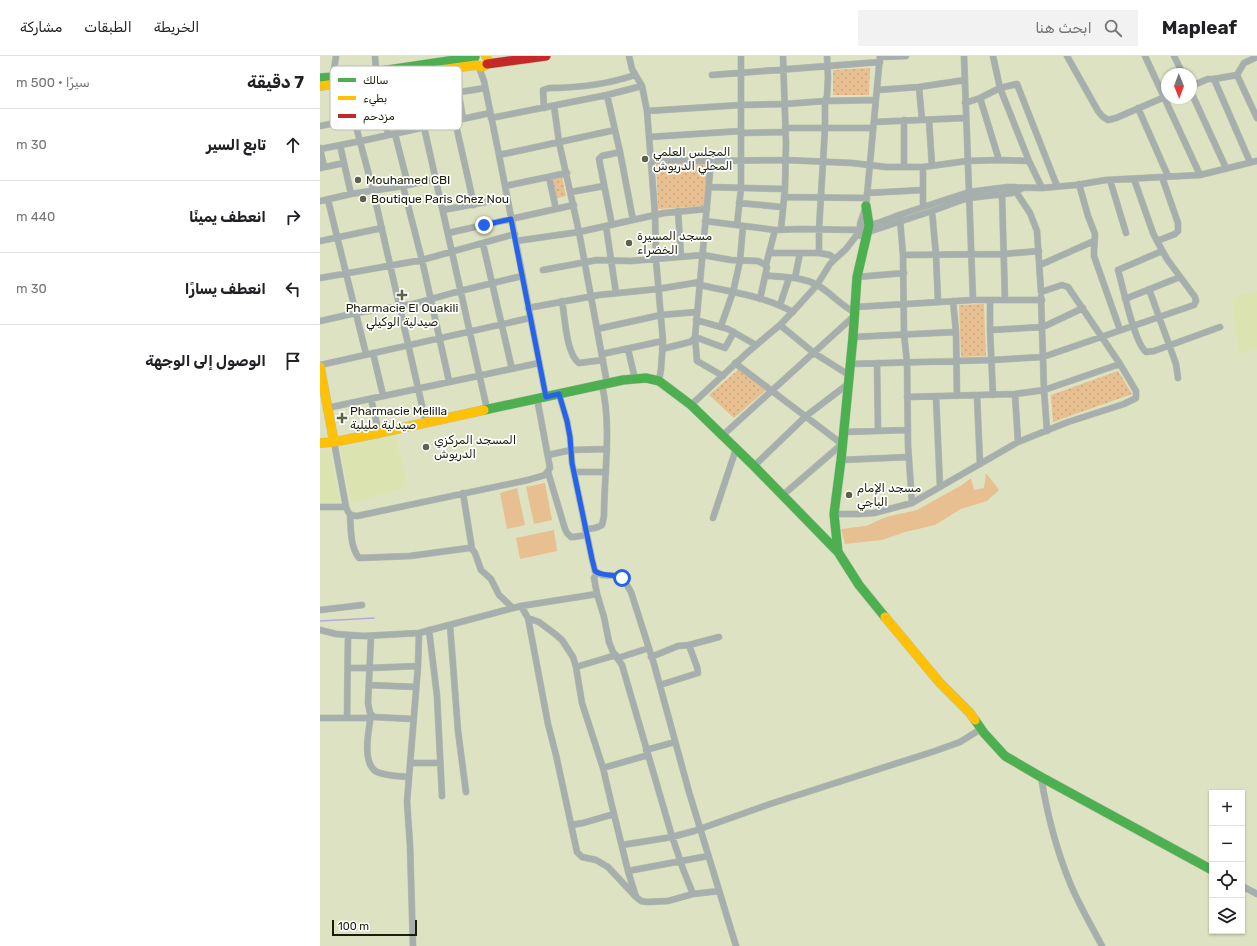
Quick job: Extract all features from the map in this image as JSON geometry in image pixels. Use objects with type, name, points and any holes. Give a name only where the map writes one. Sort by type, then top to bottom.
[{"type":"street","points":[[335,66],[336,56]]},
{"type":"street","points":[[375,56],[376,66]]},
{"type":"street","points":[[448,66],[546,56]]},
{"type":"street","points":[[629,56],[632,69],[642,86],[647,111],[655,214],[656,260],[661,315],[662,349],[659,381]]},
{"type":"street","points":[[721,326],[733,292],[740,261],[739,203],[742,160],[741,56]]},
{"type":"street","points":[[760,299],[769,253],[778,230],[785,189],[785,104],[783,56]]},
{"type":"street","points":[[819,253],[819,229],[826,128],[825,101],[828,96],[827,56]]},
{"type":"street","points":[[712,75],[827,66],[880,58],[906,56]]},
{"type":"street","points":[[964,56],[965,118],[973,300]]},
{"type":"street","points":[[993,56],[1000,88],[1042,188]]},
{"type":"street","points":[[1067,56],[1098,111],[1108,120],[1161,98]]},
{"type":"street","points":[[1145,56],[1161,86]]},
{"type":"street","points":[[1174,56],[1179,68]]},
{"type":"street","points":[[838,552],[834,514],[853,337],[857,277],[864,245],[863,229],[880,58]]},
{"type":"street","points":[[1197,84],[1208,79],[1237,75],[1244,63],[1256,58]]},
{"type":"street","points":[[350,515],[357,516],[539,478],[545,475],[550,468],[539,363],[515,234],[480,62]]},
{"type":"street","points":[[544,108],[543,90],[549,88],[600,84],[617,81],[636,74]]},
{"type":"street","points":[[1237,75],[1256,114]]},
{"type":"street","points":[[320,78],[330,77]]},
{"type":"street","points":[[900,218],[923,207],[969,195],[1023,188],[1042,188],[1110,180],[1200,175],[1254,162],[1214,79]]},
{"type":"street","points":[[877,90],[919,87],[965,80]]},
{"type":"street","points":[[320,86],[330,84]]},
{"type":"street","points":[[965,103],[980,98],[1000,88],[1017,84],[1057,186]]},
{"type":"street","points":[[462,113],[463,119],[544,108],[642,86]]},
{"type":"street","points":[[919,87],[922,120]]},
{"type":"street","points":[[462,92],[485,88]]},
{"type":"street","points":[[607,95],[633,220]]},
{"type":"street","points":[[980,98],[999,160]]},
{"type":"street","points":[[647,111],[741,105],[876,100]]},
{"type":"street","points":[[1169,104],[1200,175]]},
{"type":"street","points":[[1197,104],[1226,168]]},
{"type":"street","points":[[548,472],[562,521],[567,533],[571,537],[573,538],[602,525],[604,516],[606,472],[607,415],[602,357],[574,205],[559,142],[554,106]]},
{"type":"street","points":[[1138,108],[1165,176],[1178,227],[1175,234],[1157,241]]},
{"type":"street","points":[[649,137],[874,125],[904,120],[965,118]]},
{"type":"street","points":[[904,120],[904,167]]},
{"type":"street","points":[[929,120],[932,166]]},
{"type":"street","points":[[320,126],[330,124]]},
{"type":"street","points":[[357,130],[391,265],[399,307],[426,422]]},
{"type":"street","points":[[387,130],[388,135]]},
{"type":"street","points":[[344,163],[322,168],[320,149],[361,142],[412,130]]},
{"type":"street","points":[[425,130],[487,409]]},
{"type":"street","points":[[457,130],[474,205]]},
{"type":"street","points":[[499,155],[615,130]]},
{"type":"street","points":[[395,134],[449,382]]},
{"type":"street","points":[[340,145],[351,194]]},
{"type":"street","points":[[616,293],[611,260],[609,225],[599,158],[620,152]]},
{"type":"street","points":[[651,160],[785,160],[923,167],[967,161],[1029,160]]},
{"type":"street","points":[[711,161],[695,337],[697,361],[723,376]]},
{"type":"street","points":[[923,167],[923,207]]},
{"type":"street","points":[[505,186],[567,173]]},
{"type":"street","points":[[550,177],[556,209]]},
{"type":"street","points":[[320,201],[436,179]]},
{"type":"street","points":[[850,364],[1043,357],[1192,306],[1196,303],[1195,297],[1162,251],[1153,233],[1134,179]]},
{"type":"street","points":[[1110,180],[1126,233]]},
{"type":"street","points":[[1079,184],[1095,234],[1094,256],[1120,330]]},
{"type":"street","points":[[571,192],[604,186]]},
{"type":"street","points":[[709,187],[785,189]]},
{"type":"street","points":[[705,221],[778,230],[863,229],[900,218],[932,211],[969,195],[1002,194],[1016,189]]},
{"type":"street","points":[[1016,189],[1026,205],[1037,231],[1042,300],[1046,431]]},
{"type":"street","points":[[784,197],[867,199],[923,190]]},
{"type":"street","points":[[1002,194],[1005,300]]},
{"type":"street","points":[[443,210],[507,198]]},
{"type":"street","points":[[328,200],[366,354]]},
{"type":"street","points":[[739,203],[782,207]]},
{"type":"street","points":[[448,233],[574,205]]},
{"type":"street","points":[[516,241],[579,232],[655,214],[707,209]]},
{"type":"street","points":[[678,211],[681,256]]},
{"type":"street","points":[[932,211],[938,302]]},
{"type":"street","points":[[900,218],[904,273],[904,334],[907,362],[908,430],[912,503]]},
{"type":"street","points":[[320,241],[382,228]]},
{"type":"street","points":[[691,405],[735,363],[793,312],[818,285],[835,259],[846,249],[863,229]]},
{"type":"street","points":[[320,278],[422,260],[515,234]]},
{"type":"street","points":[[1040,265],[1094,242]]},
{"type":"street","points":[[483,244],[512,369]]},
{"type":"street","points":[[903,255],[971,255],[1039,251]]},
{"type":"street","points":[[1162,251],[1118,270],[1125,299],[1143,350],[1150,352],[1220,327]]},
{"type":"street","points":[[769,253],[819,253],[830,255],[835,259]]},
{"type":"street","points":[[780,305],[792,278],[800,253]]},
{"type":"street","points":[[543,270],[584,262],[605,260],[656,260],[681,256],[703,256],[740,261],[752,260],[762,262],[766,265]]},
{"type":"street","points":[[857,277],[904,273]]},
{"type":"street","points":[[765,275],[792,278],[818,285],[843,306],[855,312]]},
{"type":"street","points":[[320,321],[356,313],[399,307],[522,276]]},
{"type":"street","points":[[1125,299],[1180,277]]},
{"type":"street","points":[[528,308],[591,296],[700,284],[780,305],[793,312]]},
{"type":"street","points":[[834,514],[874,513],[912,503],[1018,442],[1068,422],[1124,404],[1136,398],[1137,394],[1120,364],[1069,289],[1062,285],[1041,292]]},
{"type":"street","points":[[1149,289],[1176,364],[1178,378]]},
{"type":"street","points":[[723,435],[814,353],[855,312],[904,304],[973,300],[1042,300]]},
{"type":"street","points":[[990,300],[993,395]]},
{"type":"street","points":[[562,301],[568,340],[573,357],[579,363],[662,341]]},
{"type":"street","points":[[953,301],[956,332],[957,396]]},
{"type":"street","points":[[990,330],[1043,327],[1083,308]]},
{"type":"street","points":[[597,329],[661,315],[697,312]]},
{"type":"street","points":[[472,549],[465,548],[410,556],[359,558],[354,551],[350,515],[346,507],[320,366],[366,354],[440,339],[530,318]]},
{"type":"street","points":[[696,320],[721,326],[756,345]]},
{"type":"street","points":[[780,325],[814,353],[849,374]]},
{"type":"street","points":[[695,337],[725,348],[734,332]]},
{"type":"street","points":[[853,337],[956,332]]},
{"type":"street","points":[[662,349],[690,342],[695,337]]},
{"type":"street","points":[[628,349],[635,378]]},
{"type":"street","points":[[373,353],[383,395]]},
{"type":"street","points":[[327,408],[539,363]]},
{"type":"street","points":[[735,363],[842,444]]},
{"type":"street","points":[[877,363],[878,431]]},
{"type":"street","points":[[907,397],[977,396],[1015,394],[1044,390],[1120,364]]},
{"type":"street","points":[[320,443],[334,442],[379,433],[635,378],[646,378],[659,381],[691,405],[723,435],[838,552],[859,585],[868,596],[940,683],[970,713],[990,741],[1005,756],[1209,868]]},
{"type":"street","points":[[754,466],[806,416],[848,384]]},
{"type":"street","points":[[559,394],[567,421],[574,472],[595,571],[602,575],[619,576],[624,580],[633,596],[700,829],[736,946]]},
{"type":"street","points":[[1015,394],[1018,442]]},
{"type":"street","points":[[936,396],[940,487]]},
{"type":"street","points":[[977,396],[980,464]]},
{"type":"street","points":[[371,399],[379,433]]},
{"type":"street","points":[[843,432],[908,430]]},
{"type":"street","points":[[783,495],[842,444]]},
{"type":"street","points":[[548,455],[571,450],[607,449]]},
{"type":"street","points":[[713,518],[736,449]]},
{"type":"street","points":[[841,460],[909,457]]},
{"type":"street","points":[[574,472],[606,472]]},
{"type":"street","points":[[463,493],[472,549],[481,570],[491,579],[499,595],[512,608]]},
{"type":"street","points":[[320,507],[346,507]]},
{"type":"street","points":[[597,573],[594,578],[597,594],[610,642],[622,665],[672,836],[693,894]]},
{"type":"street","points":[[320,630],[348,636],[419,633],[521,606],[597,594]]},
{"type":"street","points":[[320,610],[362,605]]},
{"type":"street","points":[[521,606],[528,618],[548,724],[555,750],[575,848],[579,855],[601,862],[608,867],[636,897],[647,902],[668,901],[693,894],[719,891]]},
{"type":"street","points":[[528,618],[539,622],[562,640],[576,667],[582,702],[603,768],[628,871],[636,897]]},
{"type":"street","points":[[450,625],[457,720],[466,792]]},
{"type":"street","points":[[429,630],[437,696],[442,796]]},
{"type":"street","points":[[413,946],[410,845],[407,802],[418,666],[419,633]]},
{"type":"street","points":[[347,718],[348,636]]},
{"type":"street","points":[[371,636],[368,703],[371,717],[368,748],[369,763],[371,767],[378,772],[409,777]]},
{"type":"street","points":[[651,657],[678,646],[689,645],[719,637]]},
{"type":"street","points":[[660,686],[698,673],[698,667],[689,645]]},
{"type":"street","points":[[576,667],[648,648]]},
{"type":"street","points":[[348,668],[418,666]]},
{"type":"street","points":[[369,685],[416,687]]},
{"type":"street","points":[[320,718],[374,717],[413,719]]},
{"type":"street","points":[[622,845],[672,836],[700,829],[770,804],[935,751],[960,742],[981,729]]},
{"type":"street","points":[[603,768],[675,742]]},
{"type":"street","points":[[410,763],[440,763]]},
{"type":"street","points":[[1041,777],[1054,838],[1070,883],[1102,946]]},
{"type":"street","points":[[571,825],[614,814]]},
{"type":"street","points":[[628,871],[708,856]]},
{"type":"street","points":[[1245,888],[1257,894]]},
{"type":"shaded area","points":[[870,68],[869,95],[833,95],[833,70]]},
{"type":"shaded area","points":[[656,163],[707,164],[705,206],[658,209]]},
{"type":"shaded area","points":[[562,177],[566,196],[556,198],[552,179]]},
{"type":"shaded area","points":[[1257,290],[1257,348],[1239,354],[1232,298]]},
{"type":"shaded area","points":[[984,304],[986,356],[961,357],[959,305]]},
{"type":"shaded area","points":[[739,369],[766,390],[734,418],[709,395]]},
{"type":"shaded area","points":[[1118,371],[1132,394],[1053,422],[1051,395]]},
{"type":"shaded area","points":[[395,435],[408,486],[351,504],[340,447]]},
{"type":"shaded area","points":[[330,451],[340,503],[320,503],[320,452]]},
{"type":"shaded area","points":[[986,473],[999,490],[987,501],[961,509],[935,525],[905,532],[882,540],[845,544],[841,529],[866,526],[886,517],[917,510],[962,485],[971,478],[974,490],[984,488]]},
{"type":"shaded area","points":[[545,483],[552,520],[534,524],[526,487]]},
{"type":"shaded area","points":[[517,488],[525,525],[507,529],[500,493]]},
{"type":"shaded area","points":[[554,530],[557,551],[520,559],[516,538]]},
{"type":"waterway","points":[[320,621],[374,618]]},
{"type":"traffic: fast","points":[[414,66],[475,57]]},
{"type":"traffic: fast","points":[[320,78],[330,77]]},
{"type":"traffic: fast","points":[[838,552],[834,514],[853,337],[857,277],[869,225],[866,206]]},
{"type":"traffic: fast","points":[[484,410],[623,380],[646,378],[659,381],[691,405],[754,466],[838,552],[859,585],[885,617]]},
{"type":"traffic: fast","points":[[975,720],[984,733],[1005,756],[1209,868]]},
{"type":"traffic: slow","points":[[462,67],[476,65],[481,67],[486,65],[488,61],[486,56]]},
{"type":"traffic: slow","points":[[320,86],[330,85]]},
{"type":"traffic: slow","points":[[320,367],[334,442]]},
{"type":"traffic: slow","points":[[320,443],[334,442],[379,433],[484,410]]},
{"type":"traffic: slow","points":[[885,617],[940,683],[975,720]]},
{"type":"traffic: jam","points":[[487,64],[546,56]]},
{"type":"place","name":"المجلس العلمي المحلي الدريوش","points":[[645,159]]},
{"type":"place","name":"Mouhamed CBI","points":[[358,180]]},
{"type":"place","name":"Boutique Paris Chez Nou","points":[[363,199]]},
{"type":"place","name":"مسجد المسيرة الخضراء","points":[[629,243]]},
{"type":"place","name":"Pharmacie El Ouakili صيدلية الوكيلي","points":[[402,295]]},
{"type":"place","name":"Pharmacie Melilla صيدلية مليلية","points":[[342,418]]},
{"type":"place","name":"المسجد المركزي الدريوش","points":[[426,447]]},
{"type":"place","name":"مسجد الإمام الباجي","points":[[849,495]]},
{"type":"route","points":[[484,225],[511,219],[546,397],[559,394],[567,421],[572,463],[595,571],[602,575],[615,575],[622,578]]}]
